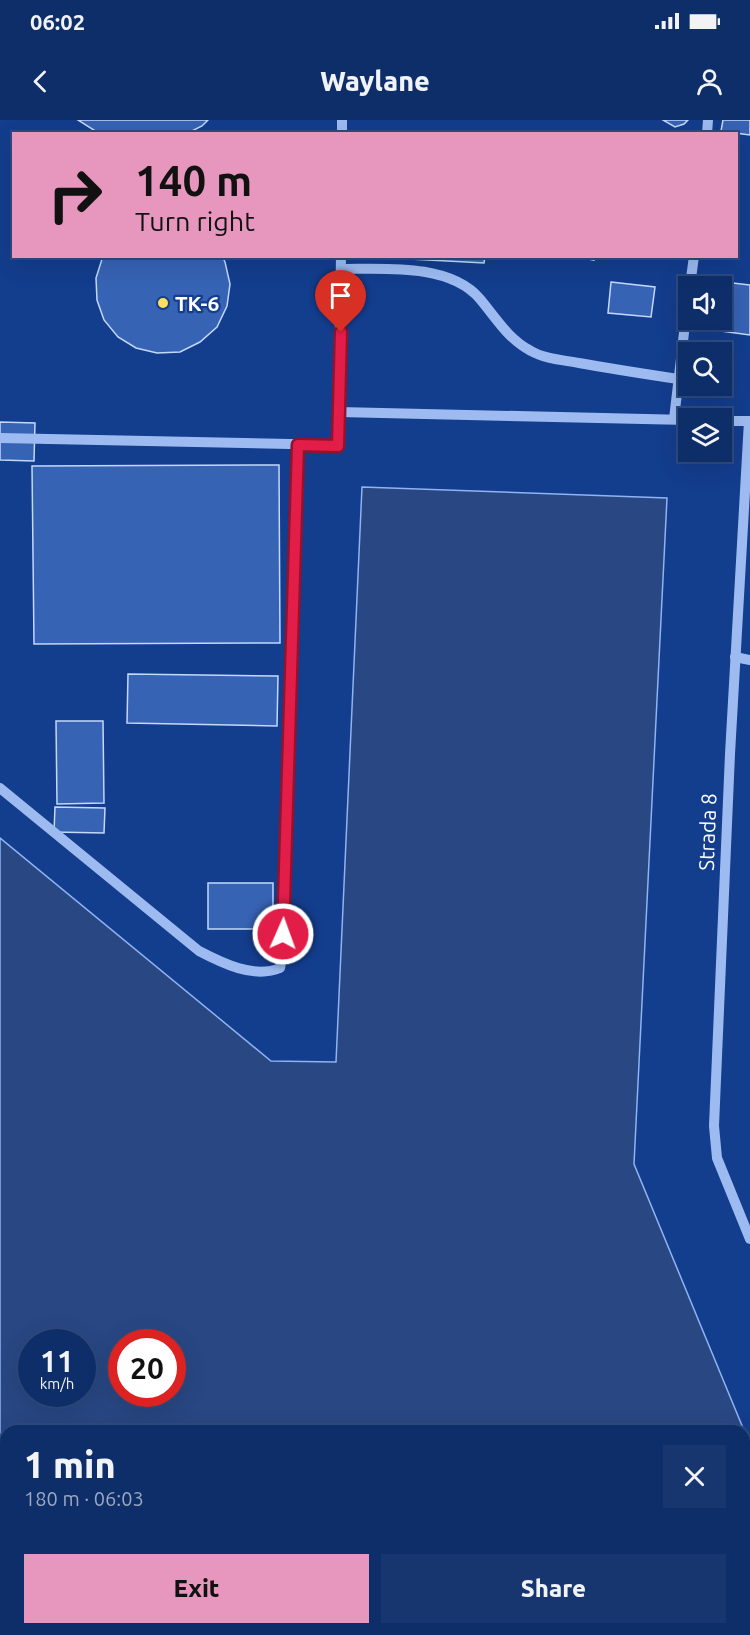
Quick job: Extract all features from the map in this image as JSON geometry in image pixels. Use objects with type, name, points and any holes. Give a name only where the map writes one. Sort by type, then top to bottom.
[{"type":"lane","points":[[0,438],[338,446],[341,258]]},
{"type":"lane","points":[[691,276],[694,258]]},
{"type":"lane","points":[[341,269],[407,270],[453,280],[479,298],[496,321],[530,351],[544,357],[678,379],[674,419]]},
{"type":"lane","points":[[339,412],[678,419]]},
{"type":"lane","name":"Strada 8","points":[[732,421],[748,421],[714,1126],[717,1158],[750,1239]]},
{"type":"lane","points":[[0,788],[199,951],[217,960],[260,972],[270,972],[280,968],[298,445]]},
{"type":"lane","points":[[735,657],[750,660]]},
{"type":"water","points":[[362,487],[667,498],[634,1164],[742,1425],[0,1425],[0,838],[271,1061],[336,1062]]},
{"type":"building","points":[[78,120],[208,120],[190,132],[97,132]]},
{"type":"building","points":[[663,120],[688,120],[675,127]]},
{"type":"building","points":[[723,120],[750,120],[750,135],[721,131]]},
{"type":"building","name":"TK-6","points":[[102,258],[223,258],[230,284],[227,306],[217,327],[200,342],[180,352],[157,353],[136,348],[118,337],[104,320],[97,300],[96,278]]},
{"type":"building","points":[[410,258],[485,258],[484,263]]},
{"type":"building","points":[[611,282],[655,287],[651,317],[608,313]]},
{"type":"building","points":[[732,283],[750,285],[750,335],[714,330],[732,330]]},
{"type":"building","points":[[0,422],[35,423],[34,461],[0,460]]},
{"type":"building","points":[[279,465],[280,643],[34,644],[32,466]]},
{"type":"building","points":[[128,674],[278,676],[277,726],[127,723]]},
{"type":"building","points":[[56,721],[103,721],[104,803],[57,804]]},
{"type":"building","points":[[55,807],[105,808],[104,833],[54,832]]},
{"type":"building","points":[[208,883],[273,883],[273,929],[208,929]]},
{"type":"place","name":"TK-6","points":[[163,303]]},
{"type":"route","points":[[283,934],[298,445],[338,446],[341,332]]}]
